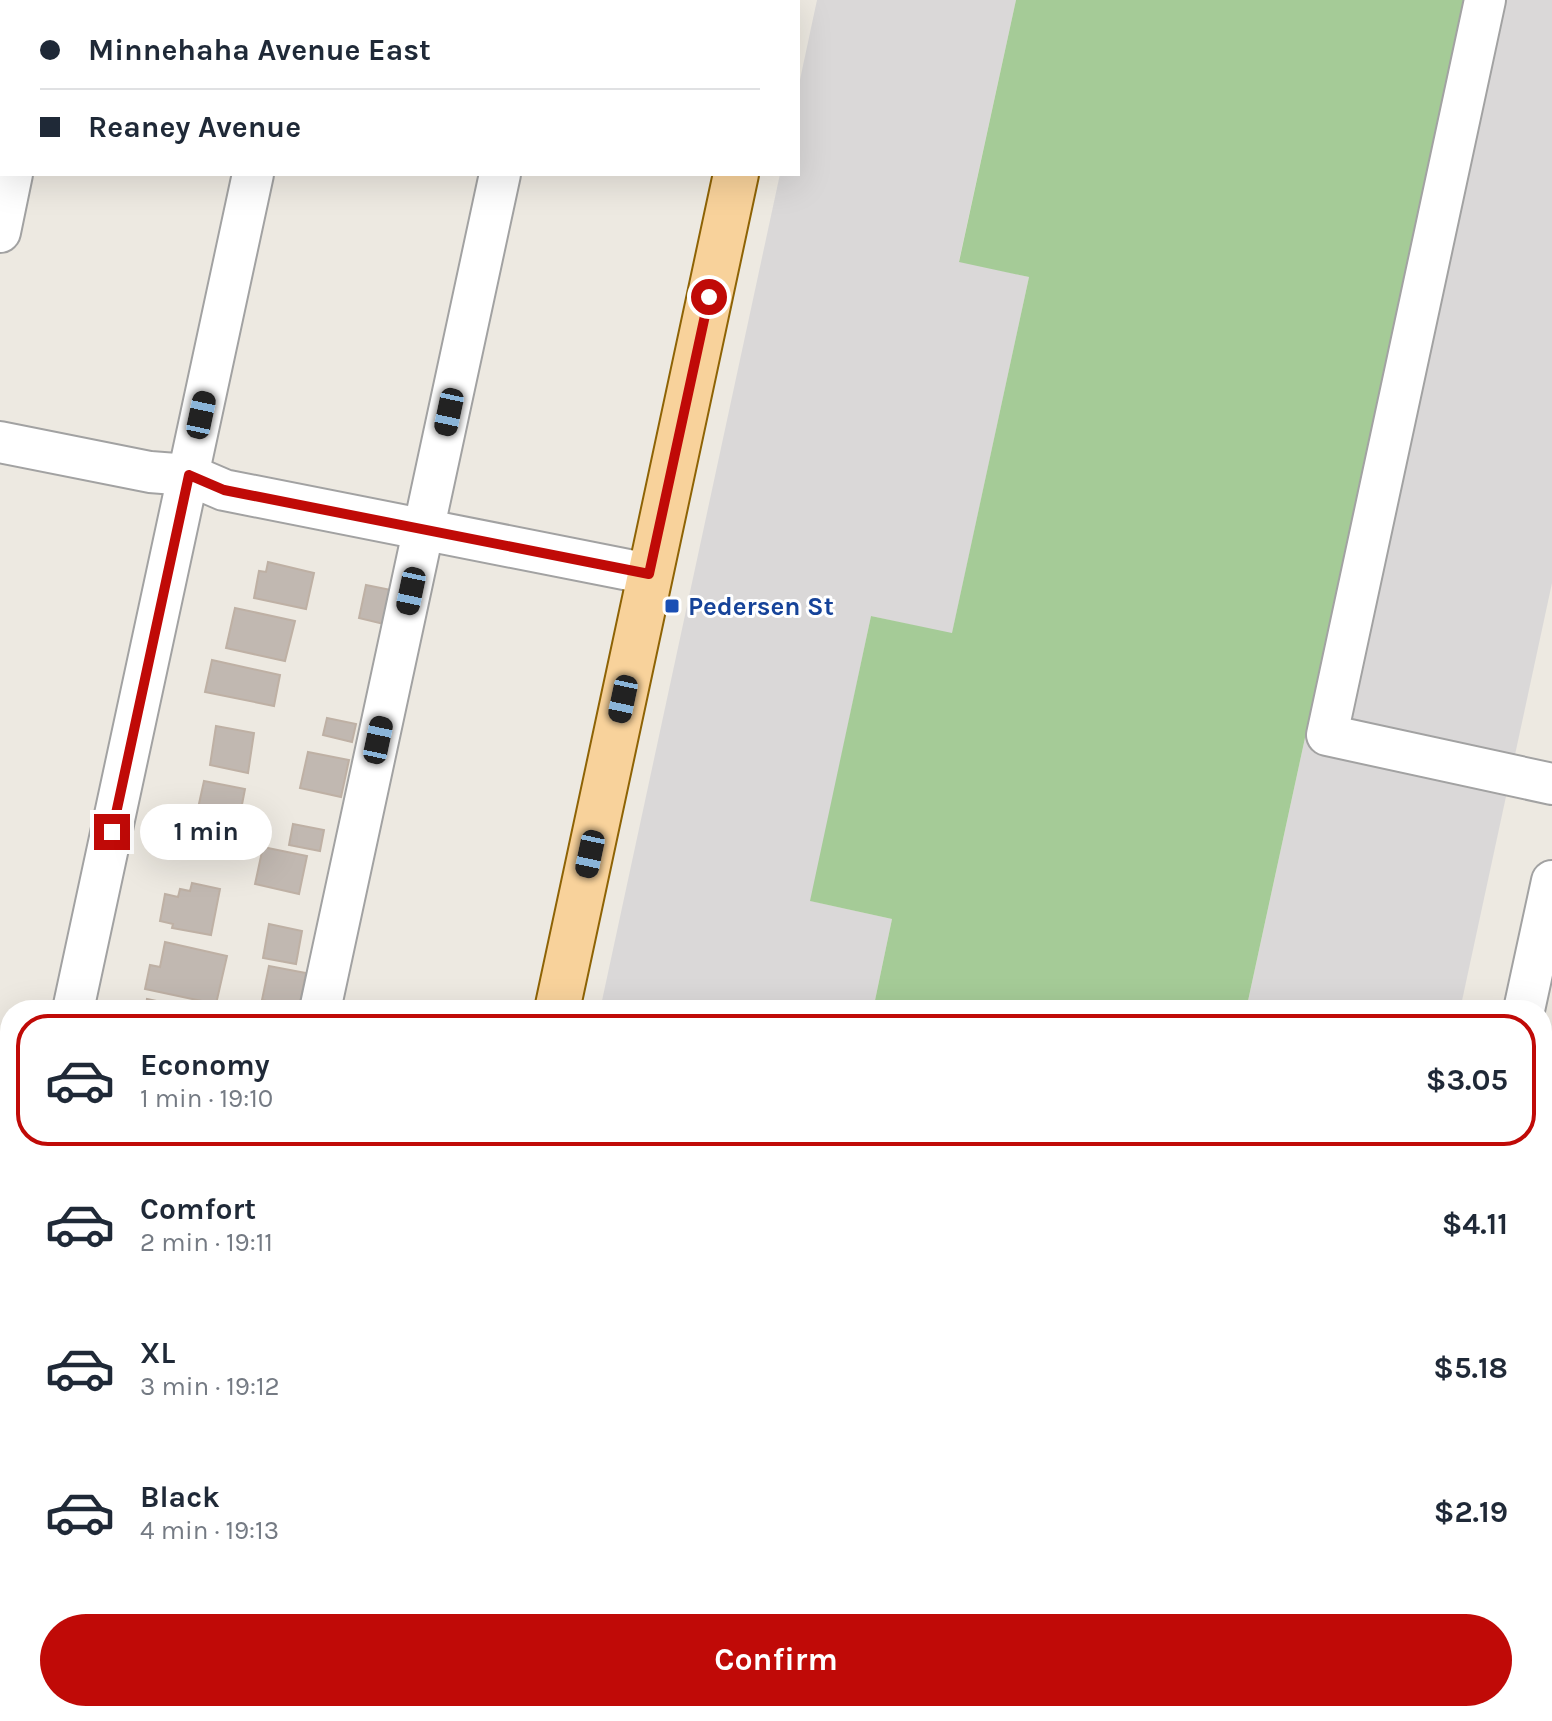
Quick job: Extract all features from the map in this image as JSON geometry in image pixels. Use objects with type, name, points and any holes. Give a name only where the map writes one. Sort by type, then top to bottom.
[{"type":"main road","points":[[559,1000],[736,176]]},
{"type":"street","points":[[1485,0],[1327,735],[1552,784]]},
{"type":"street","points":[[0,232],[12,176]]},
{"type":"street","points":[[75,1000],[253,176]]},
{"type":"street","points":[[322,1000],[500,176]]},
{"type":"street","points":[[0,442],[150,472],[189,475],[224,490],[649,574]]},
{"type":"street","points":[[1526,1000],[1552,881]]},
{"type":"shaded area","points":[[817,0],[1016,0],[959,261],[1029,277],[952,634],[871,616],[811,901],[892,919],[875,1000],[602,1000],[780,176],[800,176],[800,80]]},
{"type":"shaded area","points":[[1465,0],[1552,0],[1552,583],[1462,1000],[1248,1000]]},
{"type":"green space","points":[[1016,0],[1465,0],[1248,1000],[875,1000],[892,919],[810,901],[871,616],[952,633],[1029,277],[959,262]]},
{"type":"building","points":[[268,562],[314,573],[306,609],[254,598],[259,571],[266,572]]},
{"type":"building","points":[[366,585],[391,590],[384,624],[359,618]]},
{"type":"building","points":[[235,608],[295,621],[285,661],[226,648]]},
{"type":"building","points":[[212,660],[280,675],[274,706],[205,692]]},
{"type":"building","points":[[327,718],[356,724],[352,742],[323,735]]},
{"type":"building","points":[[216,726],[254,733],[248,773],[210,765]]},
{"type":"building","points":[[308,752],[349,760],[341,797],[300,788]]},
{"type":"building","points":[[204,781],[245,789],[237,830],[195,822]]},
{"type":"building","points":[[293,824],[324,830],[320,851],[289,845]]},
{"type":"building","points":[[263,847],[307,856],[299,894],[255,884]]},
{"type":"building","points":[[192,883],[220,889],[211,935],[172,928],[173,924],[160,921],[165,894],[178,897],[180,889],[190,891]]},
{"type":"building","points":[[269,924],[302,931],[296,964],[263,958]]},
{"type":"building","points":[[165,942],[227,956],[217,1000],[197,1000],[145,989],[150,965],[160,967]]},
{"type":"building","points":[[269,966],[306,973],[301,1000],[262,1000]]},
{"type":"place","name":"Pedersen St","points":[[672,606]]},
{"type":"route","points":[[112,832],[189,475],[224,490],[649,574],[709,297]]}]
